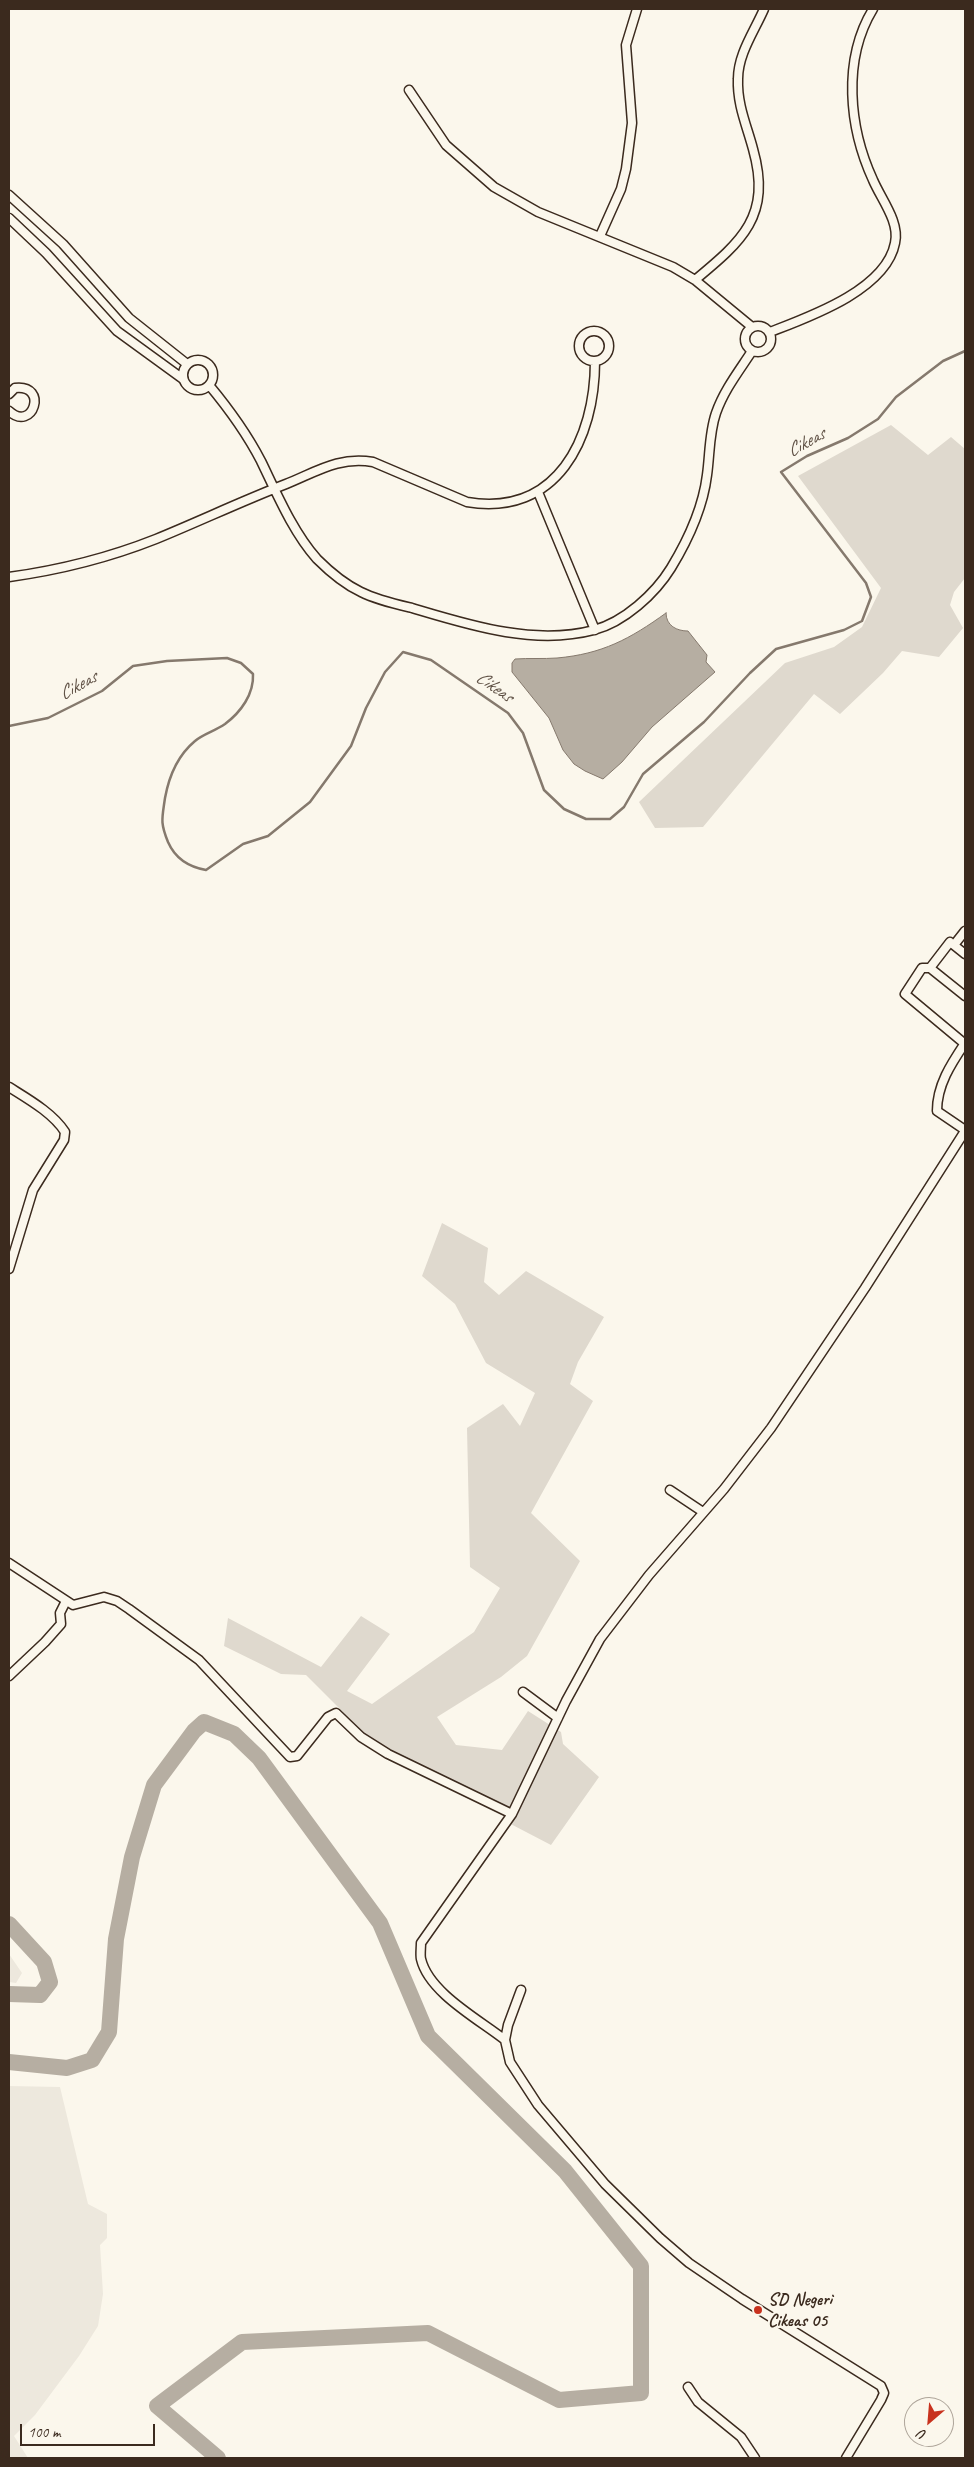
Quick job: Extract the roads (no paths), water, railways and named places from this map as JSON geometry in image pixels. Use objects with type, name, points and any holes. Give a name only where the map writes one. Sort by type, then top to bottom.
[{"type":"street","points":[[600,236],[621,189],[626,169],[632,123],[626,45],[637,9]]},
{"type":"street","points":[[695,280],[742,238],[756,211],[758,172],[754,151],[740,109],[738,77],[740,61],[764,9]]},
{"type":"street","points":[[770,332],[817,313],[846,298],[872,280],[883,267],[895,244],[896,232],[872,178],[856,133],[852,112],[857,54],[863,30],[873,9]]},
{"type":"street","points":[[409,90],[446,145],[494,187],[538,212],[648,255],[695,280],[752,327]]},
{"type":"street","points":[[9,195],[63,244],[129,318],[187,364]]},
{"type":"street","points":[[9,218],[46,252],[117,331],[183,378],[191,389],[197,390],[209,385],[213,377],[211,368],[205,361],[196,360],[187,364],[183,370],[183,378]]},
{"type":"street","points":[[762,326],[770,332],[772,340],[769,347],[763,352],[752,351],[745,341],[746,333],[752,327],[762,326]]},
{"type":"street","points":[[598,331],[607,337],[610,347],[605,357],[596,361],[585,358],[579,350],[580,339],[588,332],[598,331]]},
{"type":"street","points":[[209,385],[246,434],[274,488],[316,557],[344,582],[362,593],[443,617],[512,632],[556,634],[595,630],[629,611],[645,599],[671,568],[687,540],[703,496],[716,414],[730,385],[752,351]]},
{"type":"street","points":[[9,577],[67,568],[123,551],[320,467],[358,459],[392,469],[467,502],[500,505],[538,492],[562,471],[579,441],[591,410],[596,361]]},
{"type":"street","points":[[9,394],[15,388],[28,389],[33,394],[36,403],[32,412],[23,417],[10,416]]},
{"type":"street","points":[[538,492],[595,630]]},
{"type":"street","points":[[954,945],[965,931]]},
{"type":"street","points":[[930,968],[950,942],[965,954]]},
{"type":"street","points":[[506,2040],[448,1997],[430,1978],[421,1959],[421,1944],[512,1814],[558,1718],[600,1639],[655,1568],[724,1489],[776,1421],[965,1131],[937,1111],[937,1103],[946,1070],[965,1043],[905,994],[922,968],[930,968],[965,996]]},
{"type":"street","points":[[9,1087],[46,1113],[66,1132],[64,1140],[33,1190],[9,1269]]},
{"type":"street","points":[[670,1490],[702,1512]]},
{"type":"street","points":[[9,1563],[66,1601],[78,1605],[104,1598],[117,1601],[129,1609],[199,1660],[290,1757],[297,1756],[328,1717],[336,1713],[361,1738],[375,1747],[424,1773],[512,1814]]},
{"type":"street","points":[[9,1676],[61,1624],[60,1614],[66,1601]]},
{"type":"street","points":[[523,1692],[558,1718]]},
{"type":"street","points":[[521,1990],[508,2025],[506,2040],[510,2062],[538,2105],[605,2184],[660,2238],[689,2263],[742,2299],[881,2386],[884,2393],[881,2400],[846,2458]]},
{"type":"street","points":[[688,2386],[698,2402],[741,2437],[755,2458]]},
{"type":"waterway","name":"Cikeas","points":[[9,726],[48,718],[102,691],[133,666],[167,661],[227,658],[241,663],[253,674],[249,695],[231,719],[198,739],[183,753],[172,774],[165,798],[163,825],[171,848],[183,861],[194,867],[206,870],[243,844],[268,836],[310,802],[351,746],[366,708],[385,672],[403,652],[431,660],[508,713],[523,733],[544,790],[564,809],[586,819],[610,819],[624,807],[643,774],[704,722],[750,673],[776,649],[844,630],[862,621],[871,597],[866,583],[781,472],[807,456],[848,438],[878,419],[896,397],[943,361],[965,351]]},
{"type":"waterway","points":[[9,2062],[67,2068],[92,2060],[109,2032],[116,1939],[132,1857],[154,1785],[194,1731],[204,1722],[234,1734],[259,1758],[380,1923],[428,2036],[565,2171],[641,2266],[641,2393],[559,2400],[428,2333],[242,2342],[157,2406],[218,2458]]},
{"type":"waterway","points":[[9,1924],[44,1962],[50,1982],[40,1995],[9,1994]]},
{"type":"place","name":"SD Negeri Cikeas 05","points":[[758,2310]]}]
